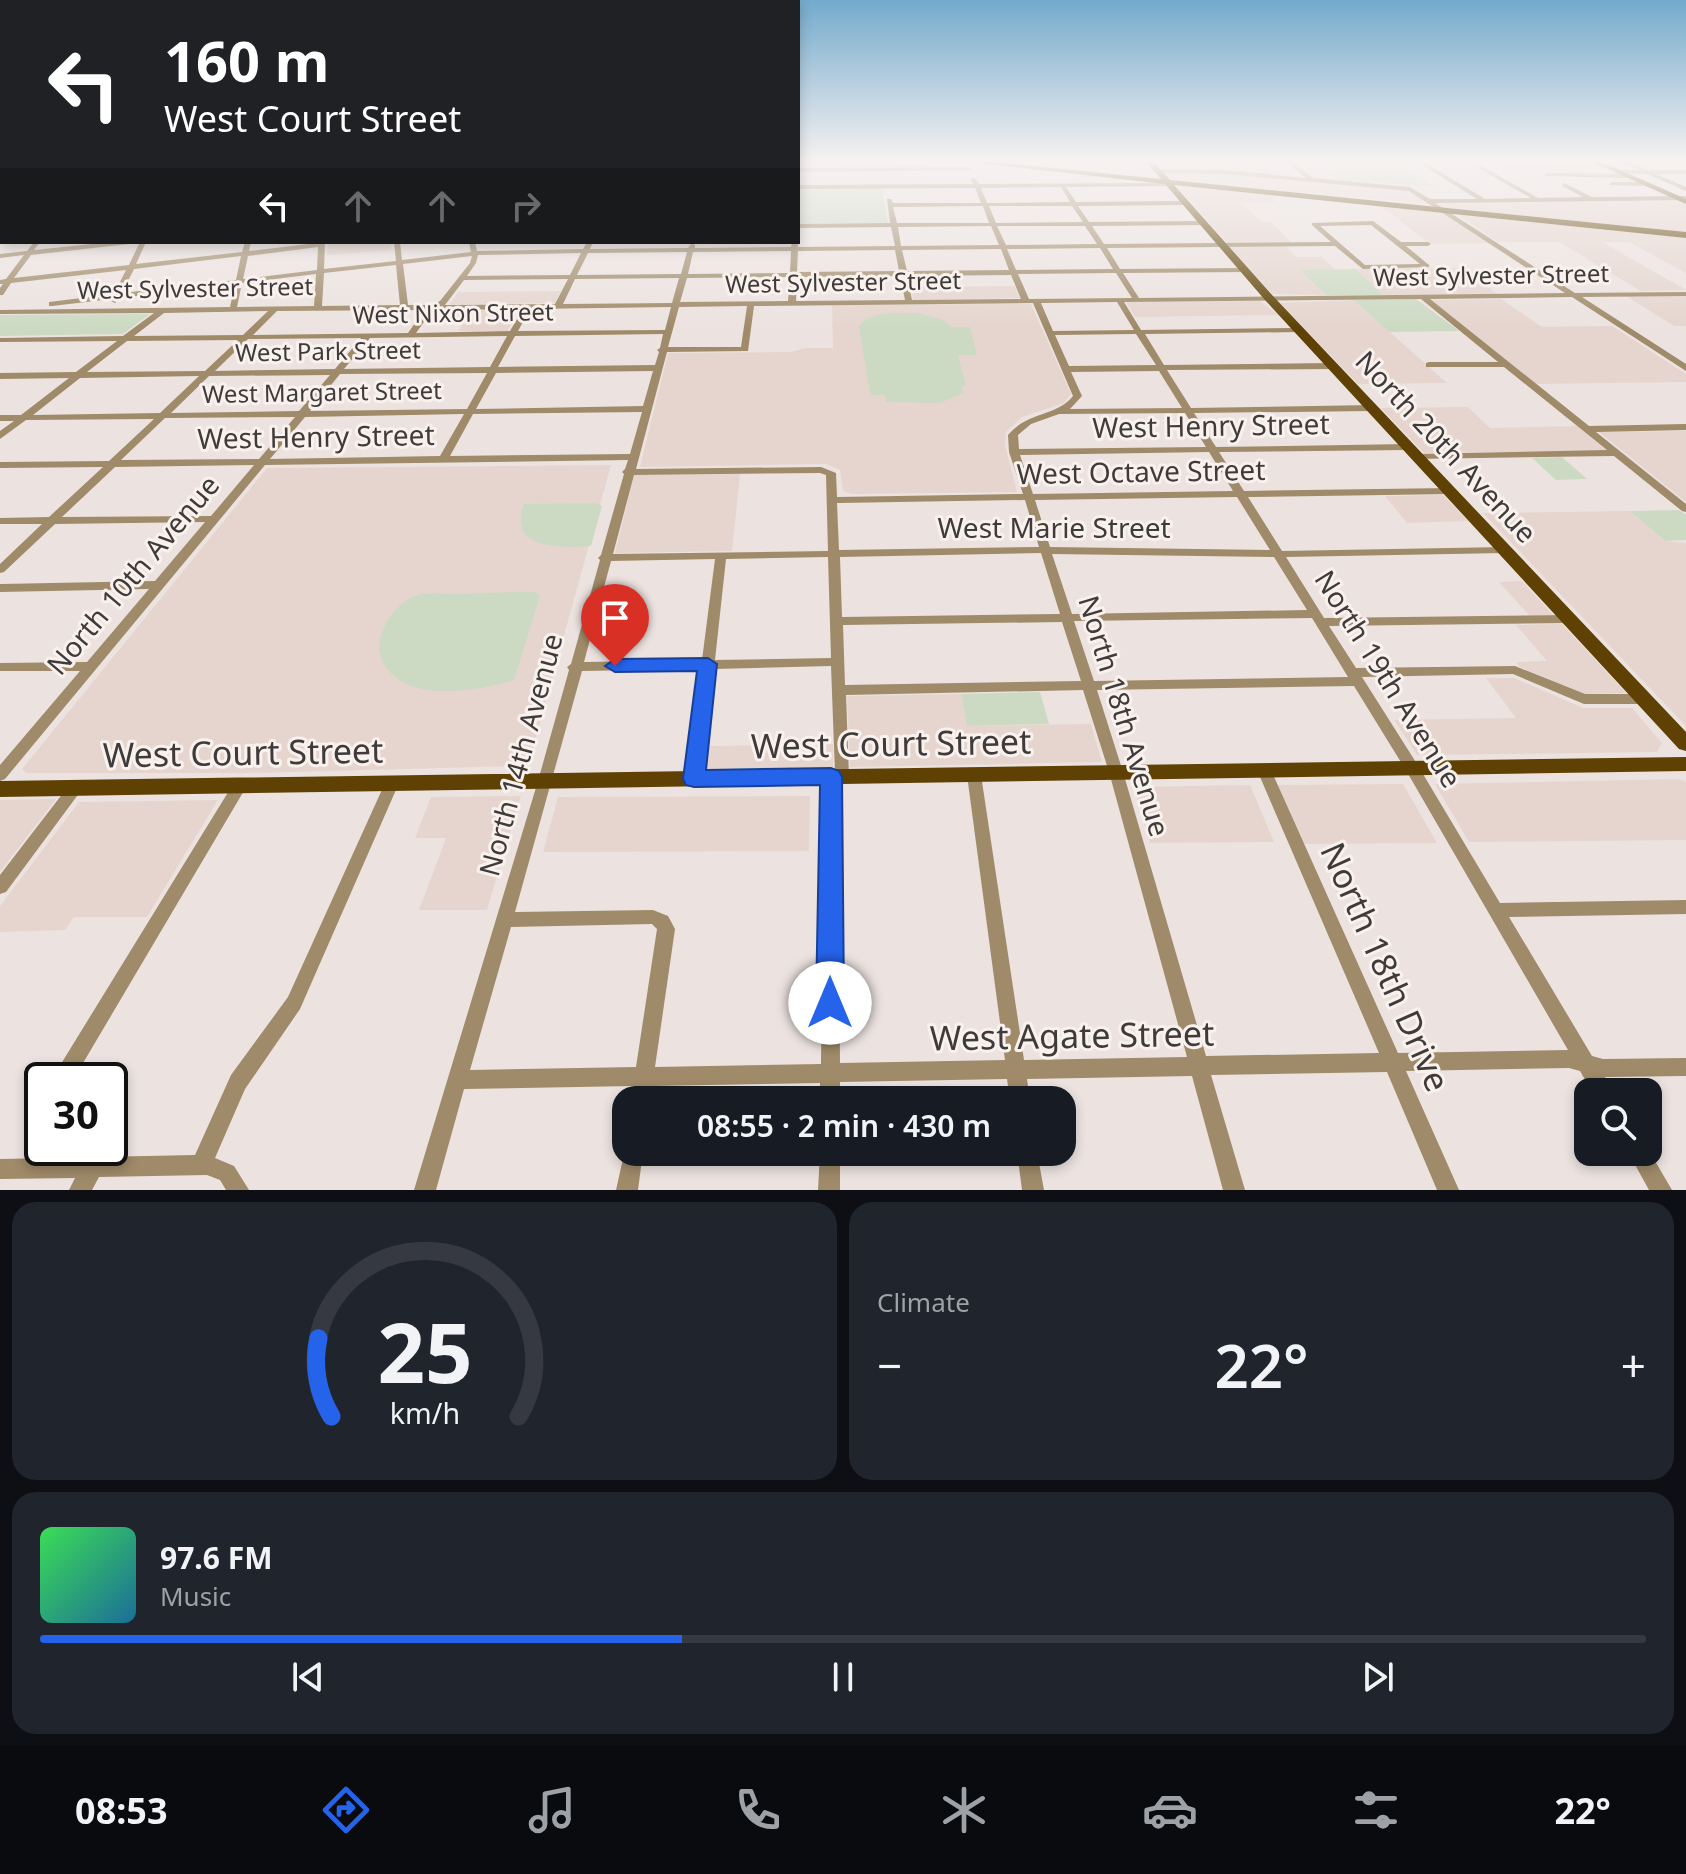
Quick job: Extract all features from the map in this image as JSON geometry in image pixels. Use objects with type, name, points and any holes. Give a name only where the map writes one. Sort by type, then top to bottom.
[{"type":"main road","name":"North 20th Avenue","points":[[1198,218],[1269,298],[1686,744]]},
{"type":"main road","points":[[1511,218],[1686,235]]},
{"type":"main road","name":"West Court Street","points":[[0,789],[1686,764]]},
{"type":"street","points":[[892,218],[909,302]]},
{"type":"street","points":[[990,218],[1013,272],[1051,333],[1078,396],[1071,405],[1036,417],[1019,427],[1012,438],[1014,452]]},
{"type":"street","points":[[1083,218],[1137,300]]},
{"type":"street","points":[[1455,218],[1681,361],[1686,368]]},
{"type":"street","points":[[800,226],[1203,223]]},
{"type":"street","points":[[1373,223],[1427,266],[1363,267],[1338,244],[1314,224],[1373,223]]},
{"type":"street","points":[[0,293],[4,281],[36,244]]},
{"type":"street","points":[[0,256],[111,244]]},
{"type":"street","points":[[111,310],[142,244]]},
{"type":"street","points":[[233,309],[248,244]]},
{"type":"street","points":[[4,281],[322,244],[318,308]]},
{"type":"street","points":[[397,244],[404,307]]},
{"type":"street","points":[[410,335],[428,310],[443,303],[474,261],[473,244]]},
{"type":"street","points":[[558,306],[589,244]]},
{"type":"street","points":[[24,311],[34,306],[475,253],[692,246],[898,248],[1338,244]]},
{"type":"street","points":[[1399,244],[1428,244]]},
{"type":"street","name":"North 14th Avenue","points":[[425,1190],[545,781],[627,472],[692,246]]},
{"type":"street","points":[[792,303],[795,246]]},
{"type":"street","points":[[462,278],[1245,270]]},
{"type":"street","name":"West Sylvester Street","points":[[0,312],[1686,294]]},
{"type":"street","points":[[1422,296],[1686,509]]},
{"type":"street","name":"North 19th Avenue","points":[[1119,300],[1412,768],[1595,1078]]},
{"type":"street","points":[[661,350],[745,349],[751,303]]},
{"type":"street","points":[[443,460],[528,306]]},
{"type":"street","points":[[0,570],[276,308]]},
{"type":"street","points":[[0,436],[162,310]]},
{"type":"street","points":[[1051,333],[1299,330]]},
{"type":"street","name":"West Nixon Street","points":[[0,340],[666,332]]},
{"type":"street","name":"North 10th Avenue","points":[[0,775],[368,335]]},
{"type":"street","points":[[1429,365],[1505,364]]},
{"type":"street","points":[[1068,369],[1333,366]]},
{"type":"street","name":"West Park Street","points":[[0,376],[656,368]]},
{"type":"street","points":[[1055,412],[1372,408]]},
{"type":"street","name":"West Margaret Street","points":[[0,418],[645,409]]},
{"type":"street","points":[[1586,429],[1686,427]]},
{"type":"street","name":"West Henry Street","points":[[1014,452],[1616,453]]},
{"type":"street","name":"North 18th Avenue","points":[[1014,452],[1116,772],[1234,1190]]},
{"type":"street","name":"West Henry Street","points":[[0,465],[632,457]]},
{"type":"street","points":[[627,472],[821,470],[833,476],[839,690],[830,1086]]},
{"type":"street","name":"West Octave Street","points":[[834,500],[1450,491]]},
{"type":"street","points":[[0,521],[215,519]]},
{"type":"street","name":"West Marie Street","points":[[604,558],[1046,550],[1278,554],[1505,550]]},
{"type":"street","points":[[694,779],[721,556]]},
{"type":"street","points":[[0,588],[159,585]]},
{"type":"street","points":[[837,621],[1067,617],[1570,619]]},
{"type":"street","points":[[574,667],[838,662]]},
{"type":"street","points":[[0,667],[92,666]]},
{"type":"street","points":[[839,690],[1088,686],[1511,670],[1584,699],[1644,699]]},
{"type":"street","name":"North 18th Drive","points":[[1264,770],[1448,1190]]},
{"type":"street","points":[[974,775],[1018,1086]]},
{"type":"street","points":[[201,1165],[238,1082],[294,1003],[392,783]]},
{"type":"street","points":[[73,1062],[240,785]]},
{"type":"street","points":[[0,887],[75,788]]},
{"type":"street","points":[[1496,910],[1686,907]]},
{"type":"street","points":[[504,920],[653,917],[662,921],[666,929],[643,1086]]},
{"type":"street","name":"West Agate Street","points":[[457,1080],[1569,1059],[1603,1068],[1686,1067]]},
{"type":"street","points":[[0,1169],[201,1165],[218,1167],[227,1173],[238,1190]]},
{"type":"street","points":[[627,1190],[631,1166]]},
{"type":"street","points":[[829,1190],[830,1166]]},
{"type":"street","points":[[1029,1166],[1033,1190]]},
{"type":"street","points":[[1646,1166],[1661,1190]]},
{"type":"street","points":[[80,1190],[93,1167]]},
{"type":"shaded area","points":[[1205,218],[1257,218],[1262,222],[1271,222],[1293,244],[1228,244]]},
{"type":"shaded area","points":[[1396,218],[1453,218],[1491,243],[1430,244]]},
{"type":"shaded area","points":[[1462,218],[1499,218],[1686,237],[1686,273],[1629,242],[1602,242],[1686,290],[1641,291],[1559,242],[1498,242]]},
{"type":"shaded area","points":[[1528,218],[1686,218],[1686,234]]},
{"type":"shaded area","points":[[328,244],[390,244],[391,250],[327,255]]},
{"type":"shaded area","points":[[1286,246],[1296,257],[1322,257],[1336,270],[1301,270],[1326,295],[1272,294],[1230,247]]},
{"type":"shaded area","points":[[1463,268],[1497,294],[1383,295],[1356,269]]},
{"type":"shaded area","points":[[1014,286],[1020,298],[913,300],[911,287]]},
{"type":"shaded area","points":[[561,291],[555,303],[450,304],[458,292]]},
{"type":"shaded area","points":[[1626,296],[1686,296],[1686,326],[1674,326]]},
{"type":"shaded area","points":[[1501,299],[1542,327],[1612,326],[1686,374],[1686,382],[1536,384],[1428,300]]},
{"type":"shaded area","points":[[1354,300],[1447,383],[1358,384],[1280,303]]},
{"type":"shaded area","points":[[1260,301],[1278,315],[1135,317],[1126,302]]},
{"type":"shaded area","points":[[1031,304],[1071,394],[1064,403],[1022,417],[1006,432],[1005,445],[1017,492],[851,494],[843,491],[840,470],[826,464],[640,467],[668,353],[791,352],[805,348],[833,348],[832,305]]},
{"type":"shaded area","points":[[520,309],[507,331],[458,331],[465,320],[426,320],[434,310]]},
{"type":"shaded area","points":[[1468,407],[1490,428],[1577,426],[1607,451],[1424,453],[1381,408]]},
{"type":"shaded area","points":[[1686,431],[1686,502],[1599,432]]},
{"type":"shaded area","points":[[611,465],[529,763],[523,766],[250,773],[26,773],[22,769],[267,468]]},
{"type":"shaded area","points":[[740,474],[732,551],[615,553],[634,475]]},
{"type":"shaded area","points":[[1443,495],[1468,521],[1407,523],[1385,496]]},
{"type":"shaded area","points":[[1630,511],[1665,541],[1686,543],[1686,726],[1483,513]]},
{"type":"shaded area","points":[[1522,581],[1553,615],[1529,615],[1499,582]]},
{"type":"shaded area","points":[[1562,624],[1626,693],[1582,694],[1520,667],[1516,662],[1547,661],[1516,625]]},
{"type":"shaded area","points":[[1486,678],[1514,678],[1583,708],[1632,708],[1662,743],[1657,752],[1417,755],[1394,720],[1516,718]]},
{"type":"shaded area","points":[[961,694],[967,726],[1091,724],[1102,762],[850,767],[847,696]]},
{"type":"shaded area","points":[[833,744],[833,767],[704,769],[707,747],[711,746]]},
{"type":"shaded area","points":[[1679,779],[1686,782],[1686,840],[1469,842],[1435,784]]},
{"type":"shaded area","points":[[1403,784],[1437,843],[1302,844],[1276,785]]},
{"type":"shaded area","points":[[1250,785],[1274,842],[1150,843],[1134,787]]},
{"type":"shaded area","points":[[521,796],[487,910],[419,910],[446,838],[415,838],[431,797]]},
{"type":"shaded area","points":[[810,796],[809,851],[543,852],[558,797]]},
{"type":"shaded area","points":[[56,799],[0,872],[0,800]]},
{"type":"shaded area","points":[[218,800],[147,917],[74,917],[65,930],[0,932],[0,906],[79,802]]},
{"type":"green space","points":[[800,218],[887,218],[888,223],[800,224]]},
{"type":"green space","points":[[1356,269],[1383,295],[1326,295],[1300,270]]},
{"type":"green space","points":[[1416,299],[1459,331],[1389,332],[1354,300]]},
{"type":"green space","points":[[918,313],[943,320],[951,327],[970,327],[977,355],[958,355],[966,385],[961,387],[964,393],[940,403],[886,402],[885,395],[870,395],[859,326],[878,315]]},
{"type":"green space","points":[[150,314],[123,334],[0,336],[0,315]]},
{"type":"green space","points":[[1562,457],[1587,479],[1556,480],[1532,458]]},
{"type":"green space","points":[[596,503],[602,506],[591,546],[551,546],[529,538],[523,530],[521,519],[524,504]]},
{"type":"green space","points":[[1679,510],[1686,515],[1686,540],[1665,541],[1630,511]]},
{"type":"green space","points":[[534,592],[540,596],[514,680],[460,690],[421,689],[404,683],[390,673],[381,657],[380,641],[385,626],[399,607],[414,596],[431,593]]},
{"type":"green space","points":[[1040,692],[1049,724],[967,726],[961,694]]},
{"type":"route","points":[[615,666],[708,664],[694,779],[831,777],[830,1003]]}]
